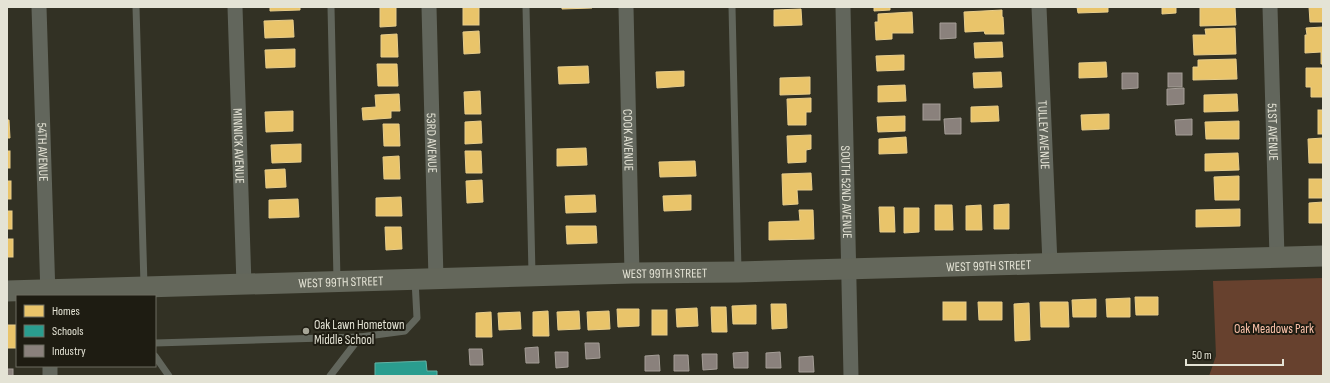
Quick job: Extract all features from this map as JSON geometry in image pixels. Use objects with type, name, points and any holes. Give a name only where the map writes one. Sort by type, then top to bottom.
[{"type":"street","name":"54TH AVENUE","points":[[39,7],[48,293]]},
{"type":"street","name":"MINNICK AVENUE","points":[[234,7],[244,285]]},
{"type":"street","name":"53RD AVENUE","points":[[429,7],[436,280]]},
{"type":"street","name":"COOK AVENUE","points":[[626,7],[632,273]]},
{"type":"street","name":"SOUTH 52ND AVENUE","points":[[843,7],[851,376]]},
{"type":"street","name":"TULLEY AVENUE","points":[[1039,7],[1050,264]]},
{"type":"street","name":"51ST AVENUE","points":[[1270,7],[1277,257]]},
{"type":"street","name":"WEST 99TH STREET","points":[[7,291],[48,293],[111,292],[144,288],[632,273],[738,272],[1323,256]]},
{"type":"lane","points":[[136,7],[144,288]]},
{"type":"lane","points":[[331,7],[337,282]]},
{"type":"lane","points":[[526,7],[532,276]]},
{"type":"lane","points":[[732,7],[738,272]]},
{"type":"lane","points":[[156,343],[360,337],[405,331],[417,318],[415,280]]},
{"type":"lane","points":[[330,376],[360,337]]},
{"type":"lane","points":[[156,357],[169,376]]},
{"type":"green space","name":"Oak Meadows Park","points":[[1323,278],[1323,376],[1209,376],[1216,356],[1213,281]]},
{"type":"building: Homes","points":[[270,7],[300,7],[300,10],[270,11]]},
{"type":"building: Homes","points":[[380,7],[396,7],[396,26],[380,27]]},
{"type":"building: Homes","points":[[463,7],[479,7],[479,25],[463,25]]},
{"type":"building: Homes","points":[[562,7],[592,7],[592,8],[562,9]]},
{"type":"building: Homes","points":[[874,7],[890,7],[890,10],[874,11]]},
{"type":"building: Homes","points":[[1077,7],[1108,7],[1108,12],[1078,13]]},
{"type":"building: Homes","points":[[1162,7],[1176,7],[1176,13],[1162,14]]},
{"type":"building: Homes","points":[[1200,7],[1235,7],[1236,25],[1200,26]]},
{"type":"building: Homes","points":[[1309,7],[1323,7],[1323,22],[1310,22]]},
{"type":"building: Homes","points":[[801,9],[802,25],[774,26],[774,10]]},
{"type":"building: Homes","points":[[1002,10],[1004,34],[985,34],[984,31],[965,32],[964,12]]},
{"type":"building: Homes","points":[[912,12],[913,33],[892,33],[892,39],[876,40],[875,22],[878,22],[878,14]]},
{"type":"building: Homes","points":[[293,20],[294,37],[265,38],[264,21]]},
{"type":"building: Homes","points":[[1323,27],[1323,64],[1321,64],[1321,52],[1305,53],[1305,35],[1307,35],[1306,28]]},
{"type":"building: Homes","points":[[1235,28],[1236,54],[1194,55],[1193,35],[1206,35],[1205,29]]},
{"type":"building: Homes","points":[[479,31],[480,53],[464,54],[463,32]]},
{"type":"building: Homes","points":[[397,34],[398,57],[381,57],[381,35]]},
{"type":"building: Homes","points":[[1002,42],[1003,57],[975,58],[974,43]]},
{"type":"building: Homes","points":[[295,49],[295,67],[266,68],[265,50]]},
{"type":"building: Homes","points":[[904,55],[904,70],[877,71],[876,56]]},
{"type":"building: Homes","points":[[1236,59],[1237,79],[1193,80],[1193,67],[1198,67],[1198,60]]},
{"type":"building: Homes","points":[[1106,62],[1107,77],[1079,78],[1079,63]]},
{"type":"building: Homes","points":[[377,64],[397,64],[398,86],[378,86]]},
{"type":"building: Homes","points":[[588,66],[589,83],[559,84],[558,67]]},
{"type":"building: Homes","points":[[1306,68],[1323,68],[1323,97],[1311,97],[1311,87],[1306,87]]},
{"type":"building: Homes","points":[[684,71],[684,86],[657,88],[656,72]]},
{"type":"building: Homes","points":[[1001,72],[1002,87],[974,88],[973,73]]},
{"type":"building: Homes","points":[[810,77],[810,94],[780,95],[780,78]]},
{"type":"building: Homes","points":[[905,85],[906,101],[878,102],[878,86]]},
{"type":"building: Homes","points":[[480,91],[481,114],[465,114],[464,92]]},
{"type":"building: Homes","points":[[399,94],[400,111],[391,111],[391,118],[363,120],[362,108],[376,107],[375,95]]},
{"type":"building: Homes","points":[[1237,94],[1238,111],[1204,112],[1204,95]]},
{"type":"building: Homes","points":[[811,98],[811,112],[806,112],[806,125],[788,125],[787,99]]},
{"type":"building: Homes","points":[[998,106],[999,121],[971,122],[971,107]]},
{"type":"building: Homes","points":[[1318,110],[1323,110],[1323,134],[1318,134]]},
{"type":"building: Homes","points":[[293,111],[293,131],[266,132],[265,112]]},
{"type":"building: Homes","points":[[1109,114],[1109,129],[1082,130],[1081,115]]},
{"type":"building: Homes","points":[[905,116],[905,131],[878,132],[877,117]]},
{"type":"building: Homes","points":[[7,120],[9,120],[10,138],[7,138]]},
{"type":"building: Homes","points":[[481,121],[482,143],[465,144],[465,122]]},
{"type":"building: Homes","points":[[1239,121],[1239,139],[1206,139],[1205,122]]},
{"type":"building: Homes","points":[[383,124],[399,124],[400,146],[384,146]]},
{"type":"building: Homes","points":[[811,135],[811,149],[806,150],[806,162],[788,163],[787,136]]},
{"type":"building: Homes","points":[[906,137],[907,153],[879,154],[879,139]]},
{"type":"building: Homes","points":[[1323,138],[1323,163],[1309,163],[1308,139]]},
{"type":"building: Homes","points":[[301,144],[301,162],[272,163],[271,145]]},
{"type":"building: Homes","points":[[586,148],[587,165],[557,166],[557,149]]},
{"type":"building: Homes","points":[[7,151],[10,151],[10,168],[7,168]]},
{"type":"building: Homes","points":[[465,151],[481,151],[482,173],[466,173]]},
{"type":"building: Homes","points":[[1238,153],[1239,170],[1205,171],[1205,154]]},
{"type":"building: Homes","points":[[399,156],[400,179],[384,179],[383,157]]},
{"type":"building: Homes","points":[[695,161],[696,176],[660,177],[659,162]]},
{"type":"building: Homes","points":[[285,169],[286,187],[266,188],[265,170]]},
{"type":"building: Homes","points":[[811,173],[812,190],[797,190],[798,204],[783,205],[782,174]]},
{"type":"building: Homes","points":[[1239,176],[1239,200],[1215,200],[1214,177]]},
{"type":"building: Homes","points":[[1309,179],[1323,179],[1323,198],[1309,198]]},
{"type":"building: Homes","points":[[482,180],[483,202],[467,203],[466,181]]},
{"type":"building: Homes","points":[[7,181],[11,181],[11,199],[7,199]]},
{"type":"building: Homes","points":[[595,195],[596,212],[566,213],[565,196]]},
{"type":"building: Homes","points":[[691,195],[691,210],[664,211],[663,196]]},
{"type":"building: Homes","points":[[401,197],[402,216],[376,216],[376,198]]},
{"type":"building: Homes","points":[[298,199],[299,217],[269,218],[269,200]]},
{"type":"building: Homes","points":[[1323,202],[1323,223],[1309,223],[1309,203]]},
{"type":"building: Homes","points":[[1009,204],[1009,229],[994,229],[994,205]]},
{"type":"building: Homes","points":[[935,205],[952,205],[953,230],[935,230]]},
{"type":"building: Homes","points":[[981,205],[982,230],[966,230],[966,206]]},
{"type":"building: Homes","points":[[879,207],[894,207],[895,232],[880,232]]},
{"type":"building: Homes","points":[[904,208],[919,208],[919,232],[904,233]]},
{"type":"building: Homes","points":[[1240,209],[1240,226],[1196,227],[1196,210]]},
{"type":"building: Homes","points":[[799,210],[813,210],[814,239],[769,240],[769,222],[800,221]]},
{"type":"building: Homes","points":[[7,211],[12,211],[12,229],[7,229]]},
{"type":"building: Homes","points":[[566,226],[596,226],[597,243],[567,244]]},
{"type":"building: Homes","points":[[385,227],[401,227],[402,249],[386,250]]},
{"type":"building: Homes","points":[[7,239],[13,239],[13,257],[7,257]]},
{"type":"building: Homes","points":[[1135,297],[1158,297],[1158,315],[1136,315]]},
{"type":"building: Homes","points":[[1130,298],[1130,317],[1107,317],[1106,299]]},
{"type":"building: Homes","points":[[1096,299],[1096,317],[1073,317],[1072,300]]},
{"type":"building: Homes","points":[[943,302],[966,302],[966,320],[943,320]]},
{"type":"building: Homes","points":[[978,302],[1002,302],[1002,320],[979,320]]},
{"type":"building: Homes","points":[[1040,302],[1068,302],[1069,327],[1041,327]]},
{"type":"building: Homes","points":[[1029,303],[1030,340],[1015,341],[1014,304]]},
{"type":"building: Homes","points":[[771,304],[786,304],[787,328],[772,329]]},
{"type":"building: Homes","points":[[756,305],[756,324],[733,324],[732,306]]},
{"type":"building: Homes","points":[[711,307],[726,307],[727,332],[712,332]]},
{"type":"building: Homes","points":[[697,308],[698,326],[677,327],[676,309]]},
{"type":"building: Homes","points":[[617,309],[639,309],[639,326],[618,327]]},
{"type":"building: Homes","points":[[652,310],[667,310],[667,335],[652,335]]},
{"type":"building: Homes","points":[[548,311],[549,336],[533,336],[533,312]]},
{"type":"building: Homes","points":[[579,311],[580,329],[558,330],[557,312]]},
{"type":"building: Homes","points":[[609,311],[610,329],[588,330],[587,312]]},
{"type":"building: Homes","points":[[491,312],[492,337],[476,337],[476,313]]},
{"type":"building: Homes","points":[[520,312],[521,329],[499,330],[498,313]]},
{"type":"building: Homes","points":[[7,325],[16,325],[16,348],[7,348]]},
{"type":"building: Schools","name":"Oak Lawn Hometown Middle School","points":[[426,361],[427,371],[437,371],[437,376],[375,376],[375,363]]},
{"type":"building: Industry","points":[[940,23],[956,23],[956,38],[940,39]]},
{"type":"building: Industry","points":[[1122,73],[1138,73],[1138,88],[1122,89]]},
{"type":"building: Industry","points":[[1168,73],[1182,73],[1182,87],[1168,87]]},
{"type":"building: Industry","points":[[1184,88],[1184,104],[1167,105],[1167,89]]},
{"type":"building: Industry","points":[[923,104],[940,104],[940,120],[923,120]]},
{"type":"building: Industry","points":[[961,118],[961,134],[945,134],[944,119]]},
{"type":"building: Industry","points":[[1192,119],[1192,135],[1176,135],[1175,120]]},
{"type":"building: Industry","points":[[585,343],[599,343],[600,358],[586,359]]},
{"type":"building: Industry","points":[[538,347],[539,363],[526,363],[525,348]]},
{"type":"building: Industry","points":[[469,349],[482,349],[483,365],[470,365]]},
{"type":"building: Industry","points":[[555,352],[568,352],[568,367],[556,368]]},
{"type":"building: Industry","points":[[748,352],[748,368],[734,368],[733,353]]},
{"type":"building: Industry","points":[[780,352],[781,368],[766,368],[766,353]]},
{"type":"building: Industry","points":[[702,354],[717,354],[717,369],[703,370]]},
{"type":"building: Industry","points":[[659,355],[660,371],[645,371],[645,356]]},
{"type":"building: Industry","points":[[674,355],[688,355],[689,371],[674,371]]},
{"type":"building: Industry","points":[[813,356],[814,372],[799,372],[799,357]]},
{"type":"building: Industry","points":[[7,369],[13,369],[13,376],[7,376]]},
{"type":"place","name":"Oak Lawn Hometown Middle School","points":[[306,331]]}]
